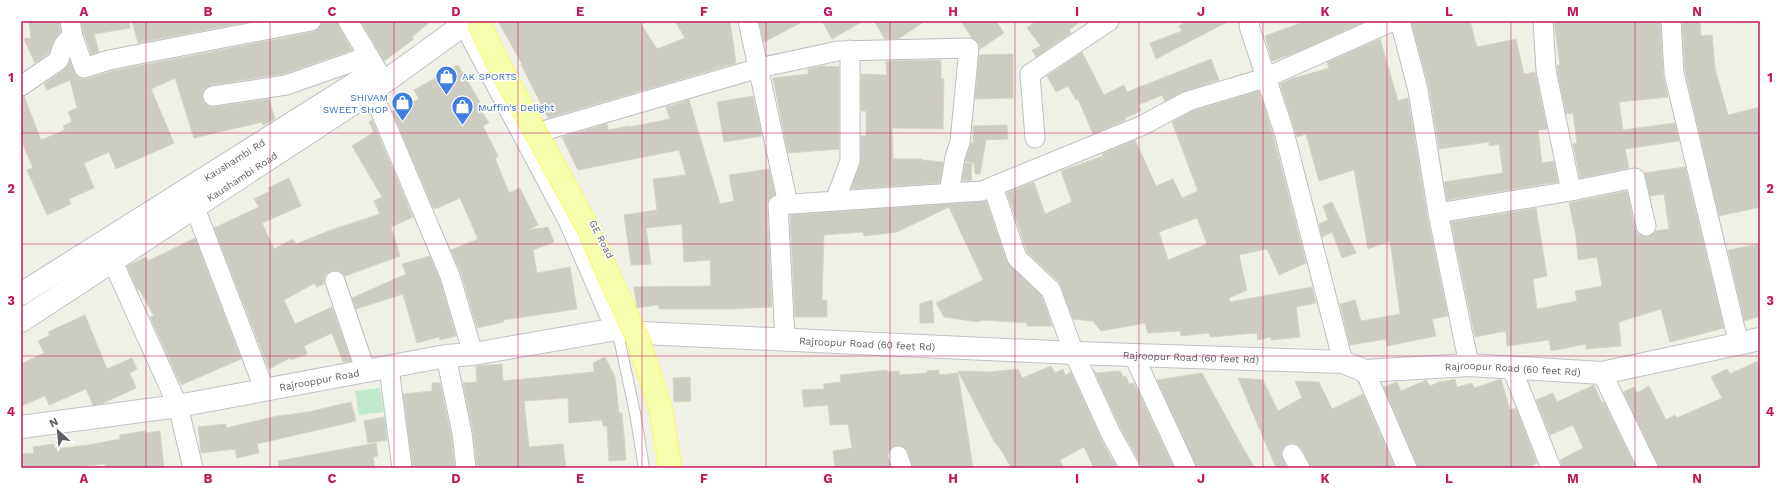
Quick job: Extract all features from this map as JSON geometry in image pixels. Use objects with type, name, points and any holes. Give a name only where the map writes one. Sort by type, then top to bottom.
[{"type":"main road","name":"Kaushambi Road","points":[[21,321],[112,260],[194,208],[373,73],[470,24]]},
{"type":"main road","name":"GE Road","points":[[470,24],[529,107],[585,206],[613,262],[642,333]]},
{"type":"main road","name":"GE Road","points":[[470,24],[570,221],[617,329]]},
{"type":"main road","points":[[470,24],[584,233],[606,281],[649,406],[659,468]]},
{"type":"main road","points":[[470,24],[497,62],[589,230],[638,339],[661,410],[670,468]]},
{"type":"main road","name":"Kaushambi Rd","points":[[21,294],[373,73]]},
{"type":"main road","name":"Rajroopur Road (60 feet Rd)","points":[[617,329],[642,333],[785,338],[1074,353],[1343,362],[1365,371],[1469,365],[1511,366],[1602,373],[1738,345],[1760,339]]},
{"type":"main road","name":"Rajrooppur Road","points":[[21,427],[178,406],[389,368],[446,356],[473,354],[617,329]]},
{"type":"street","points":[[72,29],[84,68],[109,60],[311,21]]},
{"type":"street","points":[[348,21],[373,73],[450,276],[473,354]]},
{"type":"street","points":[[748,21],[788,204]]},
{"type":"street","points":[[1250,21],[1249,26],[1284,132],[1343,362]]},
{"type":"street","points":[[785,338],[778,205],[982,191],[1140,126],[1188,101],[1266,78],[1393,21]]},
{"type":"street","points":[[1400,21],[1418,90],[1438,213],[1469,365]]},
{"type":"street","points":[[1543,21],[1546,70],[1571,191]]},
{"type":"street","points":[[1671,21],[1674,73],[1738,345]]},
{"type":"street","points":[[1035,138],[1030,74],[1100,24]]},
{"type":"street","points":[[21,86],[59,60],[61,50],[72,29]]},
{"type":"street","points":[[543,131],[759,68],[838,51],[969,48],[960,142],[955,157],[949,193]]},
{"type":"street","points":[[835,201],[850,161],[850,50]]},
{"type":"street","points":[[213,96],[373,73]]},
{"type":"street","points":[[1438,213],[1571,191],[1634,178],[1646,226]]},
{"type":"street","points":[[993,187],[1017,258],[1051,290],[1074,353],[1111,434],[1130,468]]},
{"type":"street","points":[[194,208],[265,391]]},
{"type":"street","points":[[112,260],[178,406],[193,468]]},
{"type":"street","points":[[335,281],[366,372]]},
{"type":"street","points":[[1133,354],[1186,468]]},
{"type":"street","points":[[446,356],[462,432],[466,468]]},
{"type":"street","points":[[1511,366],[1551,468]]},
{"type":"street","points":[[389,368],[402,468]]},
{"type":"street","points":[[1365,371],[1407,468]]},
{"type":"street","points":[[1602,373],[1648,468]]},
{"type":"lane","name":"GE Road","points":[[617,329],[635,413],[644,468]]},
{"type":"lane","name":"GE Road","points":[[642,333],[670,414],[679,468]]},
{"type":"green space","points":[[380,388],[384,412],[359,415],[355,391]]},
{"type":"building","points":[[29,21],[59,21],[61,32],[54,41],[49,53],[35,63],[24,39],[31,38]]},
{"type":"building","points":[[81,21],[129,21],[130,28],[94,34],[99,52],[91,54]]},
{"type":"building","points":[[132,21],[253,21],[138,43]]},
{"type":"building","points":[[322,21],[337,21],[352,50],[283,74],[211,85],[203,92],[202,98],[205,103],[214,107],[269,99],[275,119],[263,125],[262,122],[194,138],[175,78],[151,89],[174,143],[116,169],[109,152],[84,163],[94,188],[69,199],[71,204],[47,215],[27,170],[33,168],[21,140],[21,97],[24,96],[41,140],[65,130],[63,126],[72,122],[68,112],[77,108],[70,80],[47,90],[44,84],[65,69],[70,61],[77,76],[81,79],[87,79],[112,71],[313,32],[318,29]]},
{"type":"building","points":[[361,21],[431,21],[412,37],[414,39],[384,61]]},
{"type":"building","points":[[498,21],[639,21],[657,49],[685,38],[675,21],[730,21],[736,63],[548,118],[522,64]]},
{"type":"building","points":[[759,21],[804,21],[764,42]]},
{"type":"building","points":[[822,21],[863,21],[832,39]]},
{"type":"building","points":[[874,21],[925,21],[898,39],[885,39]]},
{"type":"building","points":[[961,21],[996,21],[1004,33],[980,49],[979,43],[972,38]]},
{"type":"building","points":[[1036,21],[1081,21],[1069,30],[1071,33],[1036,57],[1032,50],[1041,46],[1027,28]]},
{"type":"building","points":[[1188,21],[1229,21],[1156,59],[1150,43],[1182,31],[1179,26]]},
{"type":"building","points":[[1306,21],[1366,21],[1295,53],[1272,61],[1265,36]]},
{"type":"building","points":[[1411,21],[1470,21],[1477,47],[1516,39],[1524,74],[1535,72],[1547,129],[1538,130],[1542,163],[1554,161],[1558,182],[1447,200],[1444,182],[1503,173],[1499,144],[1489,146],[1489,142],[1439,149],[1429,87]]},
{"type":"building","points":[[1554,21],[1660,21],[1663,74],[1668,97],[1619,102],[1623,130],[1675,123],[1679,141],[1625,149],[1629,168],[1580,178],[1573,144],[1577,143],[1573,113],[1566,114],[1557,69],[1557,65],[1560,65]]},
{"type":"building","points":[[1682,21],[1700,21],[1701,36],[1712,35],[1715,68],[1728,115],[1760,107],[1760,207],[1719,216],[1685,71]]},
{"type":"building","points":[[1380,39],[1398,101],[1408,98],[1427,215],[1448,316],[1432,319],[1436,336],[1387,346],[1386,339],[1350,345],[1340,304],[1355,300],[1361,321],[1400,314],[1390,241],[1368,249],[1354,170],[1319,181],[1306,134],[1297,137],[1280,84],[1291,79],[1329,68],[1327,62]]},
{"type":"building","points":[[1082,52],[1104,95],[1124,85],[1127,92],[1211,59],[1219,80],[1185,91],[1165,101],[1162,95],[1138,105],[1141,111],[1125,118],[1126,120],[1093,134],[1078,99],[1076,100],[1068,86],[1056,92],[1047,76]]},
{"type":"building","points":[[1013,54],[1013,98],[975,99],[979,55]]},
{"type":"building","points":[[941,60],[941,79],[944,79],[943,129],[892,128],[893,159],[922,159],[943,162],[940,183],[851,189],[860,165],[861,136],[866,136],[866,111],[861,111],[861,74],[887,75],[886,61]]},
{"type":"building","points":[[458,65],[480,102],[477,104],[489,123],[483,126],[498,156],[495,158],[509,193],[520,188],[538,225],[528,230],[548,227],[554,242],[533,250],[537,273],[570,267],[577,309],[503,320],[504,322],[477,328],[461,273],[451,250],[478,239],[460,198],[435,209],[433,208],[392,111],[419,99],[414,90]]},
{"type":"building","points":[[822,66],[839,67],[839,149],[788,153],[773,78],[808,74],[808,69]]},
{"type":"building","points":[[1259,91],[1273,135],[1306,263],[1279,275],[1267,249],[1239,255],[1247,290],[1229,298],[1230,302],[1312,287],[1316,303],[1296,307],[1300,337],[1271,340],[1271,337],[1258,340],[1257,333],[1210,337],[1209,333],[1181,336],[1180,331],[1148,333],[1145,323],[1101,331],[1093,321],[1073,319],[1059,282],[1027,252],[1007,193],[1034,182],[1045,214],[1072,202],[1061,171],[1103,156],[1102,154],[1135,140],[1156,186],[1173,179],[1182,198],[1198,191],[1172,122],[1192,111]],"holes":[[[1197,218],[1207,244],[1168,260],[1159,232]]]},
{"type":"building","points":[[753,96],[762,136],[724,142],[717,102]]},
{"type":"building","points":[[689,100],[720,204],[734,201],[729,175],[769,169],[775,195],[768,200],[767,206],[772,307],[730,309],[659,309],[658,305],[637,308],[634,287],[711,286],[710,260],[684,262],[682,224],[646,228],[651,264],[631,265],[624,215],[657,210],[653,179],[686,175],[679,150],[578,170],[562,137],[607,124],[608,130],[670,119],[666,107]]},
{"type":"building","points":[[372,120],[413,217],[391,227],[400,256],[345,276],[338,270],[331,271],[326,274],[324,284],[316,287],[315,283],[284,300],[295,324],[332,307],[351,361],[343,362],[332,333],[304,346],[307,354],[291,360],[290,358],[269,369],[214,228],[259,207],[254,199],[270,191],[268,188],[289,178],[301,206],[262,223],[274,249],[293,239],[296,244],[331,230],[380,214],[374,201],[382,197],[352,146],[374,132],[369,122]]},
{"type":"building","points":[[1007,125],[1008,139],[986,140],[980,174],[975,174],[974,163],[965,161],[971,143],[973,143],[973,126]]},
{"type":"building","points":[[965,163],[972,163],[971,181],[962,181]]},
{"type":"building","points":[[1685,167],[1724,328],[1670,342],[1661,309],[1619,322],[1621,346],[1586,349],[1586,344],[1551,351],[1549,340],[1507,346],[1506,331],[1475,337],[1451,222],[1536,208],[1547,276],[1533,279],[1537,309],[1577,301],[1575,291],[1602,286],[1597,257],[1578,260],[1576,236],[1569,203],[1627,191],[1635,229],[1638,234],[1649,237],[1655,231],[1669,229],[1664,194],[1650,196],[1644,173]]},
{"type":"building","points":[[986,201],[1007,262],[1042,296],[1052,326],[1027,326],[1027,323],[982,320],[978,322],[944,317],[936,303],[983,280],[949,207],[897,232],[864,236],[863,232],[824,235],[822,300],[827,300],[827,317],[795,317],[790,215]]},
{"type":"building","points":[[1332,202],[1356,253],[1342,258],[1332,232],[1322,237],[1319,224],[1328,220],[1323,206]]},
{"type":"building","points":[[195,238],[241,359],[181,385],[150,317],[154,316],[139,289],[137,290],[127,266],[146,257],[148,261]]},
{"type":"building","points":[[1760,244],[1760,316],[1744,321],[1728,250]]},
{"type":"building","points":[[430,256],[440,280],[456,336],[440,340],[439,337],[417,343],[403,294],[356,309],[352,298],[406,274],[402,264]]},
{"type":"building","points":[[932,300],[934,323],[920,323],[920,304]]},
{"type":"building","points":[[85,315],[107,369],[132,358],[137,369],[130,373],[136,388],[101,404],[93,405],[86,389],[49,405],[45,396],[21,406],[21,364],[44,353],[38,341],[50,335],[48,332]]},
{"type":"building","points":[[605,357],[615,377],[619,413],[622,413],[626,460],[609,461],[607,426],[603,426],[602,420],[569,423],[568,398],[524,401],[529,447],[563,444],[566,468],[477,468],[473,431],[463,383],[477,382],[476,366],[502,364],[503,381],[594,372],[593,363]]},
{"type":"building","points":[[1760,360],[1760,468],[1659,468],[1623,392],[1634,387],[1637,393],[1649,386],[1666,420],[1675,415],[1677,418],[1722,398],[1711,377],[1727,369],[1730,374]]},
{"type":"building","points":[[1051,366],[1055,373],[1063,369],[1065,375],[1071,372],[1101,439],[1117,468],[1094,468],[1084,447],[1060,460],[1064,468],[1011,468],[1003,453],[994,441],[958,371],[989,372],[1018,369],[1022,378]]},
{"type":"building","points":[[1093,369],[1096,373],[1120,371],[1123,377],[1126,376],[1129,384],[1134,383],[1174,468],[1141,468],[1140,463],[1121,429]]},
{"type":"building","points":[[887,370],[887,372],[899,371],[899,375],[927,373],[927,371],[939,370],[939,375],[958,373],[973,468],[913,468],[908,452],[900,445],[894,446],[887,453],[890,468],[835,468],[833,451],[852,448],[848,424],[830,425],[828,405],[804,407],[802,390],[824,389],[824,384],[841,382],[840,375]]},
{"type":"building","points":[[1202,373],[1255,468],[1197,468],[1157,380]]},
{"type":"building","points":[[690,377],[691,401],[674,402],[673,378]]},
{"type":"building","points":[[1238,378],[1263,380],[1278,411],[1302,398],[1295,381],[1319,382],[1332,409],[1363,394],[1395,468],[1311,468],[1302,449],[1298,445],[1292,443],[1283,448],[1281,454],[1287,468],[1276,468]]},
{"type":"building","points":[[1455,379],[1457,387],[1472,383],[1474,388],[1501,379],[1510,410],[1516,408],[1537,463],[1527,468],[1418,468],[1384,387],[1397,382],[1401,391],[1426,380],[1430,386],[1441,381]]},
{"type":"building","points":[[432,383],[440,383],[451,435],[455,468],[413,468],[403,394],[432,391]]},
{"type":"building","points":[[1594,385],[1602,403],[1604,402],[1636,468],[1562,468],[1560,460],[1583,448],[1573,425],[1550,435],[1536,400],[1553,393],[1557,402]]},
{"type":"building","points":[[351,402],[356,421],[257,444],[259,453],[237,458],[235,449],[201,453],[198,427],[226,424],[226,428],[277,416],[308,412]]},
{"type":"building","points":[[384,417],[387,440],[368,443],[364,421]]},
{"type":"building","points":[[145,431],[146,433],[160,431],[164,468],[106,468],[105,464],[71,468],[23,468],[22,454],[34,453],[33,447],[54,444],[55,449],[88,445],[120,439],[120,435]]},
{"type":"building","points":[[376,443],[378,456],[373,457],[375,468],[279,468],[278,461]]},
{"type":"place","name":"AK SPORTS","points":[[447,96]]},
{"type":"place","name":"SHIVAM SWEET SHOP","points":[[403,122]]},
{"type":"place","name":"Muffin's Delight","points":[[462,126]]}]
